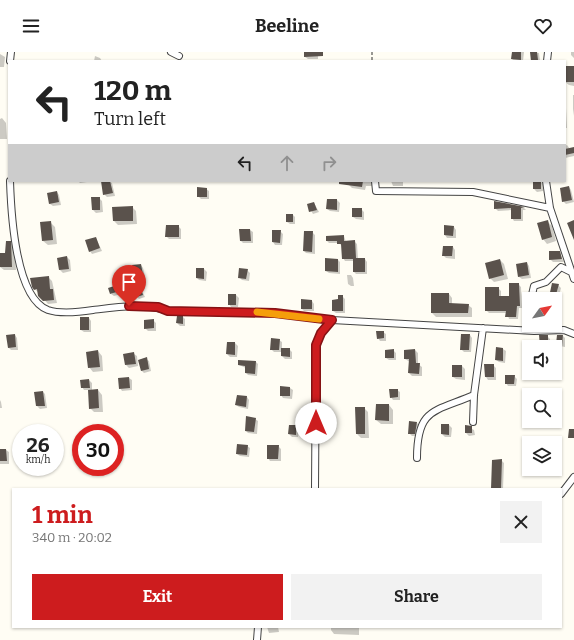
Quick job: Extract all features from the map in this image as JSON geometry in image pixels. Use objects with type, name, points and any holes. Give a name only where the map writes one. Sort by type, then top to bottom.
[{"type":"street","points":[[171,52],[178,56]]},
{"type":"street","points":[[10,182],[17,252],[22,276],[32,297],[48,310],[93,310],[110,306],[158,307],[168,311],[275,313],[332,320],[483,328],[522,328]]},
{"type":"street","points":[[376,182],[376,191],[473,192],[550,208]]},
{"type":"street","points":[[546,182],[550,208],[574,279]]},
{"type":"street","points":[[533,292],[534,286],[549,280],[561,267],[571,272]]},
{"type":"street","points":[[315,488],[316,345],[321,333],[332,320]]},
{"type":"street","points":[[473,422],[474,395],[483,328]]},
{"type":"street","points":[[562,330],[574,334]]},
{"type":"street","points":[[417,458],[419,429],[423,420],[434,411],[474,395]]},
{"type":"street","points":[[562,493],[574,477]]},
{"type":"street","points":[[258,628],[258,640]]},
{"type":"building","points":[[304,52],[323,52],[323,56],[304,57]]},
{"type":"building","points":[[512,52],[521,52],[521,60],[511,59]]},
{"type":"building","points":[[530,52],[537,52],[538,60],[531,60]]},
{"type":"building","points":[[566,66],[574,66],[574,82],[566,82]]},
{"type":"building","points":[[574,147],[574,153],[566,155],[566,149]]},
{"type":"building","points":[[101,182],[110,182],[113,193],[103,195]]},
{"type":"building","points":[[339,182],[363,182],[362,187],[339,184]]},
{"type":"building","points":[[533,182],[541,182],[541,189],[533,189]]},
{"type":"building","points":[[569,186],[572,200],[562,202],[560,188]]},
{"type":"building","points":[[197,187],[207,188],[207,197],[197,197]]},
{"type":"building","points":[[57,191],[59,202],[49,204],[47,193]]},
{"type":"building","points":[[91,197],[100,197],[100,210],[92,210]]},
{"type":"building","points":[[327,199],[337,199],[337,210],[326,209]]},
{"type":"building","points":[[494,201],[525,207],[521,208],[521,219],[511,219],[511,208],[494,209]]},
{"type":"building","points":[[314,202],[317,210],[309,212],[307,204]]},
{"type":"building","points":[[133,206],[133,221],[113,221],[112,207]]},
{"type":"building","points":[[352,208],[362,208],[362,217],[352,217]]},
{"type":"building","points":[[286,214],[293,214],[293,222],[286,222]]},
{"type":"building","points":[[548,220],[552,237],[542,240],[537,223]]},
{"type":"building","points":[[574,220],[574,240],[567,223]]},
{"type":"building","points":[[51,221],[53,240],[42,241],[40,222]]},
{"type":"building","points":[[166,225],[179,225],[179,237],[165,237]]},
{"type":"building","points":[[444,225],[454,226],[453,236],[444,235]]},
{"type":"building","points":[[239,229],[250,229],[251,241],[240,241]]},
{"type":"building","points":[[272,230],[281,230],[280,243],[272,242]]},
{"type":"building","points":[[304,231],[313,231],[312,252],[303,251]]},
{"type":"building","points":[[344,235],[344,241],[355,240],[356,258],[365,258],[365,272],[353,272],[353,259],[342,259],[341,244],[337,244],[337,241],[326,241],[326,236]]},
{"type":"building","points":[[96,237],[100,248],[89,252],[85,240]]},
{"type":"building","points":[[6,241],[11,241],[12,267],[0,267],[0,253],[5,253]]},
{"type":"building","points":[[443,246],[453,246],[452,256],[442,256]]},
{"type":"building","points":[[549,251],[560,251],[562,259],[549,260]]},
{"type":"building","points":[[67,256],[69,269],[59,270],[57,258]]},
{"type":"building","points":[[325,258],[338,259],[338,272],[325,271]]},
{"type":"building","points":[[500,259],[504,275],[489,279],[485,263]]},
{"type":"building","points":[[527,262],[529,275],[518,277],[516,264]]},
{"type":"building","points":[[141,264],[143,275],[134,276],[132,265]]},
{"type":"building","points":[[196,268],[204,268],[204,279],[196,278]]},
{"type":"building","points":[[239,268],[248,269],[246,279],[238,278]]},
{"type":"building","points":[[49,276],[50,289],[53,289],[54,300],[43,301],[38,296],[37,289],[34,290],[32,287],[30,278]]},
{"type":"building","points":[[127,282],[129,288],[110,294],[108,288]]},
{"type":"building","points":[[509,283],[519,283],[520,306],[517,306],[516,317],[505,317],[506,311],[485,311],[485,287],[499,287],[499,296],[509,296]]},
{"type":"building","points":[[552,283],[559,284],[557,292],[550,292]]},
{"type":"building","points":[[140,286],[143,295],[136,297],[133,288]]},
{"type":"building","points":[[431,293],[449,293],[449,303],[469,304],[468,313],[431,313]]},
{"type":"building","points":[[228,294],[236,294],[236,305],[228,305]]},
{"type":"building","points":[[338,295],[343,295],[343,311],[332,311],[332,300],[338,299]]},
{"type":"building","points":[[301,299],[312,300],[312,309],[301,309]]},
{"type":"building","points":[[177,316],[183,316],[183,324],[176,323]]},
{"type":"building","points":[[80,317],[89,317],[89,330],[80,330]]},
{"type":"building","points":[[154,319],[154,328],[144,329],[144,320]]},
{"type":"building","points":[[376,331],[384,331],[384,338],[377,339]]},
{"type":"building","points":[[15,334],[16,347],[8,348],[6,335]]},
{"type":"building","points":[[461,334],[470,334],[469,350],[460,350]]},
{"type":"building","points":[[539,335],[548,335],[548,340],[539,340]]},
{"type":"building","points":[[557,335],[563,335],[562,345],[562,340],[556,340]]},
{"type":"building","points":[[271,338],[280,339],[279,350],[270,350]]},
{"type":"building","points":[[227,342],[235,342],[235,355],[226,354]]},
{"type":"building","points":[[496,347],[503,348],[503,361],[495,360]]},
{"type":"building","points":[[281,348],[290,348],[290,357],[281,356]]},
{"type":"building","points":[[394,349],[394,358],[385,358],[385,350]]},
{"type":"building","points":[[415,349],[416,363],[420,363],[419,374],[408,373],[409,359],[404,359],[404,350]]},
{"type":"building","points":[[98,350],[100,367],[88,368],[86,352]]},
{"type":"building","points":[[134,352],[136,364],[125,365],[123,354]]},
{"type":"building","points":[[147,357],[149,369],[141,371],[138,360]]},
{"type":"building","points":[[238,360],[256,361],[255,374],[245,373],[245,366],[238,365]]},
{"type":"building","points":[[484,364],[494,364],[494,377],[485,377]]},
{"type":"building","points":[[452,365],[462,365],[462,377],[452,377]]},
{"type":"building","points":[[505,375],[515,375],[514,384],[505,384]]},
{"type":"building","points":[[129,377],[130,388],[119,389],[118,378]]},
{"type":"building","points":[[89,379],[90,388],[81,388],[80,380]]},
{"type":"building","points":[[280,386],[290,387],[290,396],[280,396]]},
{"type":"building","points":[[98,389],[99,408],[89,409],[88,390]]},
{"type":"building","points":[[389,389],[398,389],[398,397],[390,398]]},
{"type":"building","points":[[43,391],[45,406],[36,406],[34,392]]},
{"type":"building","points":[[237,395],[247,396],[246,407],[235,405]]},
{"type":"building","points":[[376,404],[389,404],[389,421],[375,420]]},
{"type":"building","points":[[355,407],[365,407],[365,434],[356,434]]},
{"type":"building","points":[[246,416],[256,418],[254,432],[245,431]]},
{"type":"building","points":[[297,417],[307,418],[307,424],[296,423]]},
{"type":"building","points":[[409,421],[417,422],[415,434],[408,434]]},
{"type":"building","points":[[441,424],[449,424],[449,435],[441,434]]},
{"type":"building","points":[[289,425],[296,425],[296,435],[288,434]]},
{"type":"building","points":[[465,425],[472,426],[472,433],[465,433]]},
{"type":"building","points":[[569,429],[574,429],[574,438],[568,438]]},
{"type":"building","points":[[237,444],[248,445],[247,455],[236,454]]},
{"type":"building","points":[[267,445],[279,445],[278,459],[267,459]]},
{"type":"building","points":[[0,449],[6,449],[7,461],[0,461]]},
{"type":"building","points":[[502,459],[501,488],[491,488],[492,460]]},
{"type":"slow traffic","points":[[257,312],[319,319]]},
{"type":"route","points":[[129,306],[158,307],[168,311],[196,310],[275,313],[332,320],[321,333],[316,345],[316,423]]}]
